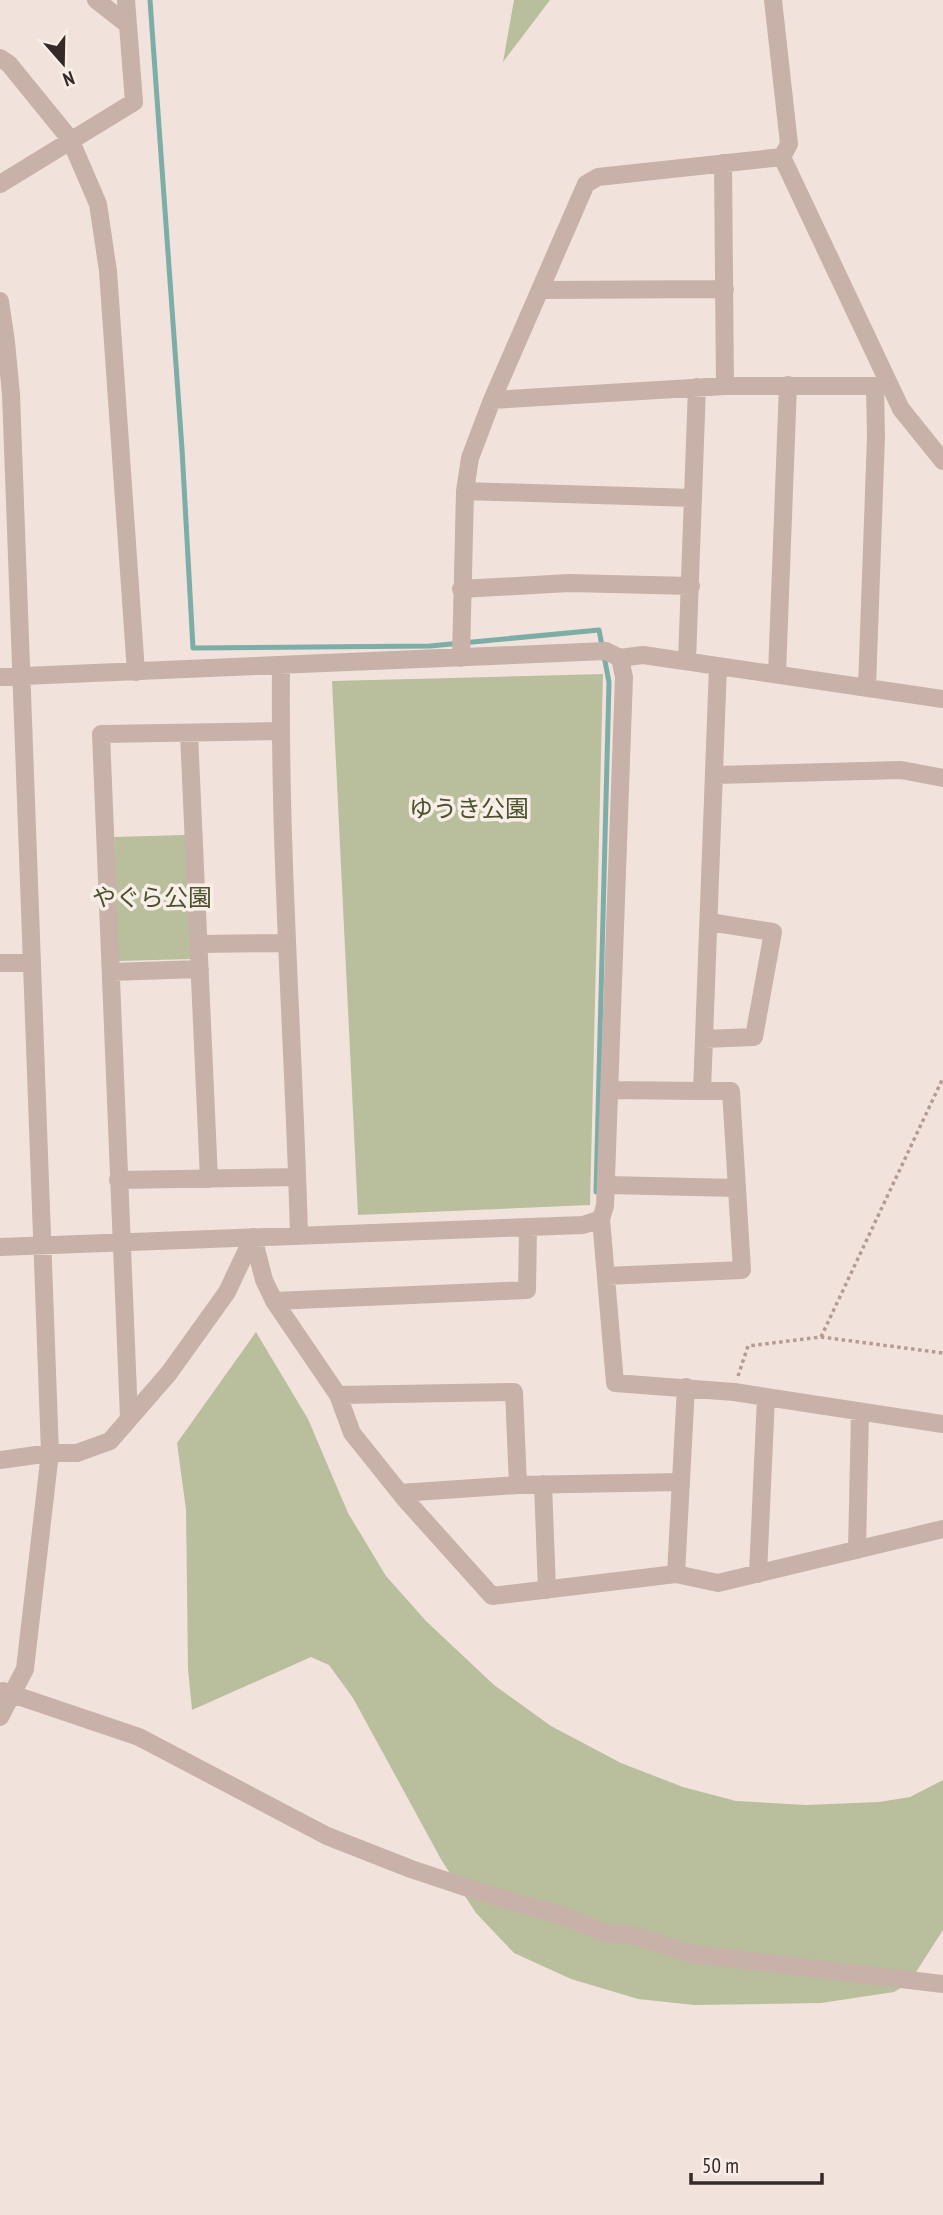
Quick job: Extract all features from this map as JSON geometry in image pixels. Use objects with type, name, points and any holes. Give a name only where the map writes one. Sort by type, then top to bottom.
[{"type":"street","points":[[96,0],[128,25]]},
{"type":"street","points":[[0,184],[134,102],[126,0]]},
{"type":"street","points":[[773,0],[789,144],[782,157]]},
{"type":"street","points":[[0,58],[9,64],[70,139],[98,204],[108,271],[136,672]]},
{"type":"street","points":[[461,658],[465,491],[470,457],[586,184],[598,177],[782,157]]},
{"type":"street","points":[[782,157],[882,386],[943,461]]},
{"type":"street","points":[[723,163],[725,386]]},
{"type":"street","points":[[540,290],[725,289]]},
{"type":"street","points":[[0,301],[21,676],[50,1453],[25,1669],[6,1691],[0,1717]]},
{"type":"street","points":[[777,674],[788,385]]},
{"type":"street","points":[[492,400],[697,387],[882,386]]},
{"type":"street","points":[[867,688],[876,450],[882,386]]},
{"type":"street","points":[[687,661],[697,387]]},
{"type":"street","points":[[465,491],[693,498]]},
{"type":"street","points":[[461,590],[569,583],[691,586]]},
{"type":"street","points":[[0,677],[607,652],[620,658],[643,655],[943,699]]},
{"type":"street","points":[[620,658],[624,677],[606,1206],[601,1219],[615,1383],[734,1392],[943,1424]]},
{"type":"street","points":[[281,666],[280,731],[286,943],[299,1236]]},
{"type":"street","points":[[702,1091],[718,666]]},
{"type":"street","points":[[130,1418],[100,734],[280,731]]},
{"type":"street","points":[[189,734],[209,1178]]},
{"type":"street","points":[[715,775],[901,770],[943,778]]},
{"type":"street","points":[[704,1039],[754,1037],[773,932],[709,922]]},
{"type":"street","points":[[199,944],[286,943]]},
{"type":"street","points":[[0,964],[31,963]]},
{"type":"street","points":[[111,972],[200,969]]},
{"type":"street","points":[[606,1276],[742,1270],[731,1091],[610,1090]]},
{"type":"street","points":[[118,1180],[297,1177]]},
{"type":"street","points":[[606,1185],[737,1188]]},
{"type":"street","points":[[0,1247],[583,1225],[601,1219]]},
{"type":"street","points":[[274,1301],[527,1290],[528,1227]]},
{"type":"street","points":[[253,1237],[264,1280],[274,1301],[338,1395],[352,1433],[400,1493],[492,1596],[676,1574],[718,1583],[943,1529]]},
{"type":"street","points":[[0,1460],[50,1453],[77,1453],[110,1441],[169,1373],[227,1293],[253,1237]]},
{"type":"street","points":[[676,1574],[686,1387]]},
{"type":"street","points":[[338,1395],[514,1392],[518,1485]]},
{"type":"street","points":[[758,1574],[766,1397]]},
{"type":"street","points":[[857,1550],[860,1412]]},
{"type":"street","points":[[400,1493],[543,1484],[681,1482]]},
{"type":"street","points":[[543,1484],[547,1590]]},
{"type":"street","points":[[6,1691],[139,1737],[327,1836],[411,1869],[568,1917],[605,1933],[633,1934],[692,1954],[943,1984]]},
{"type":"path","points":[[821,1337],[943,1078]]},
{"type":"path","points":[[734,1392],[748,1346],[821,1337],[943,1353]]},
{"type":"green space","points":[[514,0],[550,0],[503,62]]},
{"type":"green space","name":"ゆうき公園","points":[[603,674],[590,1205],[358,1215],[332,681]]},
{"type":"green space","name":"やぐら公園","points":[[185,835],[192,959],[118,961],[114,837]]},
{"type":"green space","points":[[256,1332],[308,1419],[348,1513],[386,1576],[426,1621],[494,1685],[551,1726],[621,1763],[683,1787],[736,1801],[806,1805],[879,1802],[910,1797],[943,1780],[943,1930],[909,1983],[894,1992],[821,2003],[694,2005],[638,1999],[571,1979],[514,1953],[476,1913],[442,1861],[353,1698],[329,1665],[311,1657],[192,1710],[188,1669],[186,1510],[177,1443]]},
{"type":"waterway","points":[[150,0],[182,449],[193,648],[430,646],[599,630],[609,682],[596,1192]]}]
